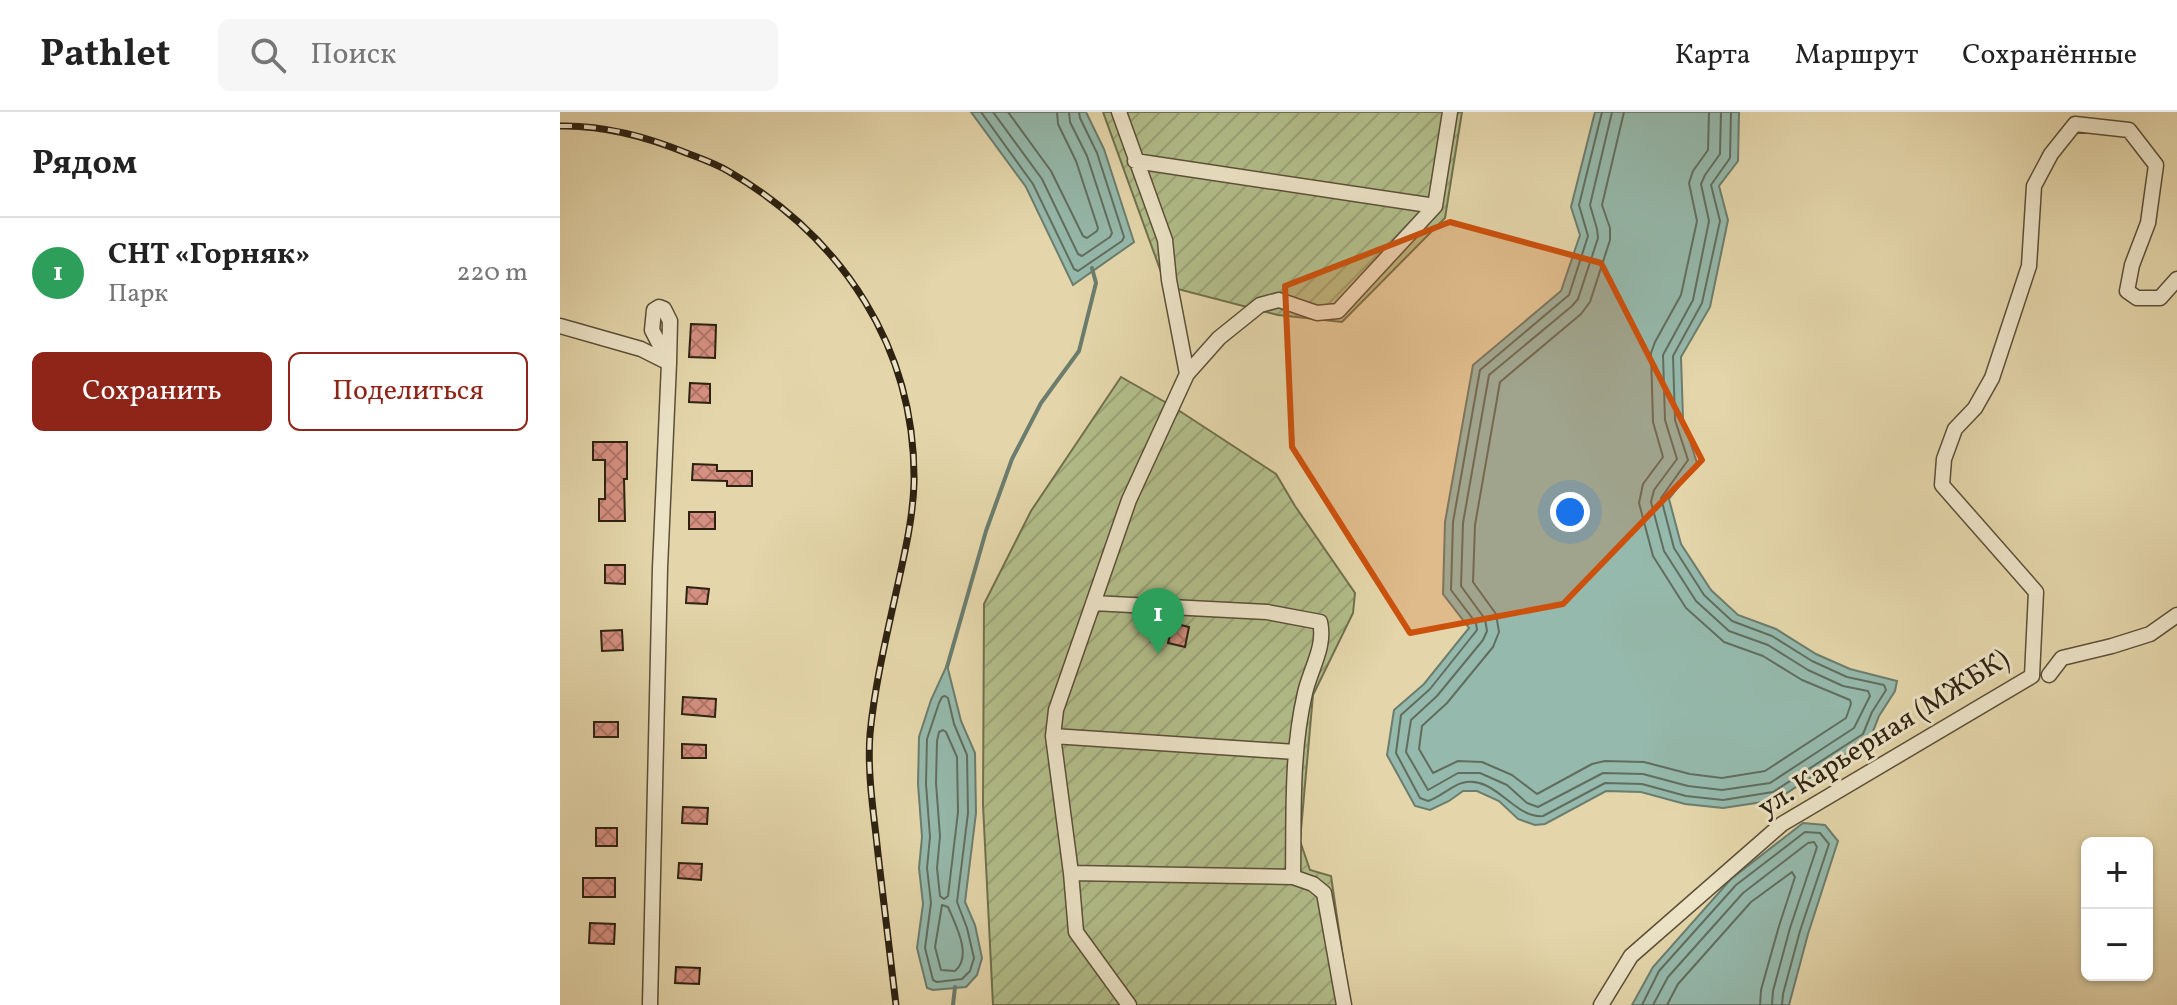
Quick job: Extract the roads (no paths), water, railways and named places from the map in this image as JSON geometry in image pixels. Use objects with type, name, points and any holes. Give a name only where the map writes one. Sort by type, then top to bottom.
[{"type":"street","points":[[1119,112],[1165,240],[1169,280],[1187,374]]},
{"type":"street","points":[[1129,1005],[1076,932],[1053,736],[1056,710],[1129,500],[1187,374],[1219,338],[1260,305],[1279,300],[1317,313],[1338,311],[1435,206],[1450,112]]},
{"type":"street","name":"ул. Карьерная (МЖБК)","points":[[1601,1005],[1631,956],[1782,824],[2032,676],[2036,592],[1942,485],[1944,459],[1955,429],[1975,408],[1992,378],[2029,266],[2034,186],[2051,154],[2075,124],[2129,130],[2156,165],[2148,223],[2132,265],[2127,291],[2137,298],[2160,298],[2177,279]]},
{"type":"street","points":[[1135,161],[1435,206]]},
{"type":"street","points":[[560,326],[641,349],[669,363],[660,568],[650,1005]]},
{"type":"street","points":[[1093,603],[1267,612],[1320,622],[1323,632],[1305,692],[1295,752],[1293,877]]},
{"type":"street","name":"ул. Карьерная (МЖБК)","points":[[2049,675],[2062,658],[2150,634],[2177,615]]},
{"type":"street","points":[[1053,736],[1295,752]]},
{"type":"street","points":[[1071,873],[1293,877],[1313,884],[1324,893],[1344,1005]]},
{"type":"water","points":[[971,112],[1086,112],[1104,149],[1134,242],[1073,285],[1026,187]]},
{"type":"water","points":[[1595,112],[1739,112],[1738,161],[1719,186],[1728,220],[1710,307],[1681,357],[1683,419],[1697,463],[1669,499],[1681,544],[1711,590],[1738,615],[1776,629],[1816,654],[1850,669],[1897,681],[1895,691],[1879,716],[1870,739],[1776,800],[1723,808],[1685,804],[1641,792],[1606,791],[1545,824],[1535,825],[1518,819],[1499,801],[1477,791],[1463,791],[1430,810],[1415,806],[1387,755],[1394,710],[1424,684],[1469,628],[1443,594],[1445,522],[1473,365],[1561,291],[1580,235],[1571,207]]},
{"type":"water","points":[[947,665],[961,721],[975,753],[976,813],[965,902],[975,925],[982,958],[977,975],[966,987],[933,990],[927,988],[917,948],[923,904],[919,868],[922,837],[918,784],[919,737]]},
{"type":"water","points":[[1803,823],[1825,825],[1838,841],[1789,1005],[1632,1005],[1653,967],[1731,879]]},
{"type":"waterway","points":[[947,667],[986,531],[1012,459],[1041,403],[1079,351],[1096,283],[1092,268]]},
{"type":"waterway","points":[[953,1005],[955,987]]},
{"type":"railway","points":[[560,126],[610,130],[658,142],[723,168],[769,198],[806,229],[838,264],[865,302],[886,343],[902,387],[911,434],[914,483],[909,531],[875,695],[869,749],[896,1005]]},
{"type":"place","name":"СНТ «Горняк»","points":[[1158,654]]}]
